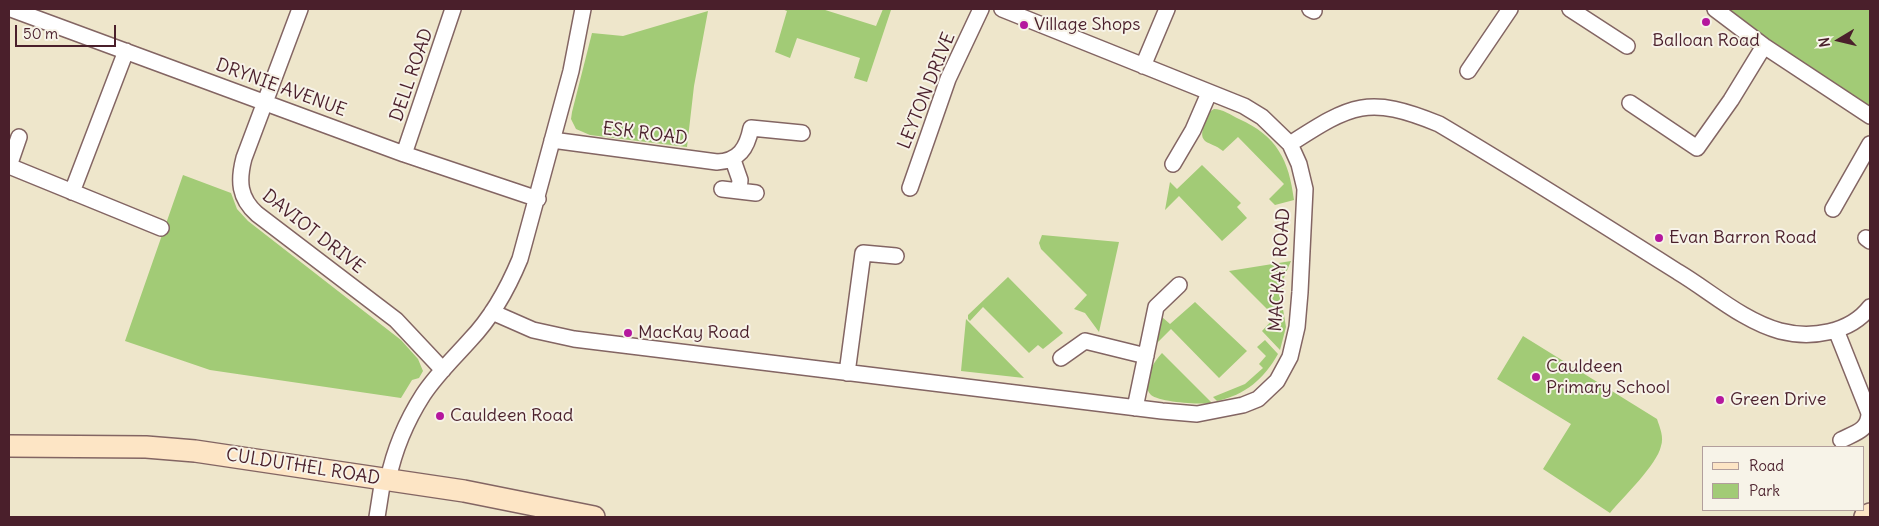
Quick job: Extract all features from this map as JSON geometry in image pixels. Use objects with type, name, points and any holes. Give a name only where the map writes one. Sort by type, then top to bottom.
[{"type":"main road","name":"CULDUTHEL ROAD","points":[[9,446],[146,447],[195,451],[464,491],[594,517]]},
{"type":"main road","points":[[1865,517],[1870,514]]},
{"type":"street","name":"DRYNIE AVENUE","points":[[11,9],[404,154],[538,200]]},
{"type":"street","name":"DAVIOT DRIVE","points":[[300,9],[240,173],[239,182],[242,197],[249,207],[396,320],[443,370]]},
{"type":"street","name":"DELL ROAD","points":[[404,154],[453,9]]},
{"type":"street","points":[[379,510],[386,479],[394,457],[409,419],[423,394],[472,339],[492,312],[510,283],[520,259],[538,200],[571,70],[583,9]]},
{"type":"street","name":"LEYTON DRIVE","points":[[910,188],[948,79],[981,9]]},
{"type":"street","points":[[1002,9],[1244,106],[1262,117],[1286,138],[1358,107],[1378,106],[1408,111],[1439,124],[1502,161],[1752,318],[1778,330],[1793,334],[1815,335],[1836,330],[1848,325],[1870,307]]},
{"type":"street","points":[[1143,66],[1167,9]]},
{"type":"street","points":[[1468,70],[1510,9]]},
{"type":"street","points":[[1570,9],[1627,46]]},
{"type":"street","points":[[1715,9],[1764,46],[1870,116]]},
{"type":"street","points":[[1630,103],[1697,148],[1731,100],[1764,46]]},
{"type":"street","points":[[72,192],[126,51]]},
{"type":"street","points":[[1173,164],[1194,130],[1209,92]]},
{"type":"street","points":[[739,191],[740,180],[733,160],[745,147],[751,128],[802,132]]},
{"type":"street","points":[[19,137],[9,166],[161,228]]},
{"type":"street","name":"MACKAY ROAD","points":[[492,312],[533,330],[560,336],[1135,408],[1197,414],[1224,410],[1258,399],[1277,381],[1290,357],[1298,327],[1304,189],[1299,164],[1286,138]]},
{"type":"street","name":"ESK ROAD","points":[[552,140],[717,162],[733,160]]},
{"type":"street","points":[[1832,209],[1870,144]]},
{"type":"street","points":[[722,189],[756,194]]},
{"type":"street","points":[[847,373],[863,252],[896,256]]},
{"type":"street","points":[[1135,408],[1156,306],[1179,285]]},
{"type":"street","points":[[1836,330],[1869,413],[1869,422],[1863,430],[1842,440]]},
{"type":"street","points":[[1061,358],[1085,341],[1146,356]]},
{"type":"green space","points":[[782,9],[822,9],[876,26],[883,9],[891,10],[867,82],[854,78],[860,58],[797,38],[790,58],[775,52],[787,11]]},
{"type":"green space","points":[[1727,9],[1870,9],[1870,107],[1781,48]]},
{"type":"green space","points":[[708,11],[694,86],[687,147],[590,135],[576,129],[571,119],[572,112],[592,33],[623,36]]},
{"type":"green space","points":[[1214,109],[1226,112],[1252,126],[1272,142],[1279,151],[1289,173],[1294,200],[1275,205],[1269,199],[1284,184],[1238,137],[1223,151],[1203,139],[1202,135],[1206,118]]},
{"type":"green space","points":[[1202,165],[1241,203],[1237,207],[1247,218],[1222,241],[1179,196],[1165,210],[1170,182],[1177,189]]},
{"type":"green space","points":[[183,175],[231,193],[237,209],[248,221],[401,340],[418,359],[423,371],[419,378],[412,380],[401,398],[210,370],[125,341]]},
{"type":"green space","points":[[1042,235],[1119,242],[1099,332],[1085,313],[1074,309],[1087,295],[1041,249],[1039,243]]},
{"type":"green space","points":[[1291,261],[1283,280],[1282,303],[1286,327],[1280,350],[1262,331],[1275,317],[1229,271]]},
{"type":"green space","points":[[1008,277],[1063,333],[1043,349],[1038,345],[1029,353],[983,307],[970,321],[968,319],[968,315]]},
{"type":"green space","points":[[1195,302],[1247,351],[1219,378],[1171,329],[1157,343],[1162,317],[1170,324]]},
{"type":"green space","points":[[966,319],[1024,378],[961,371]]},
{"type":"green space","points":[[1523,336],[1657,419],[1662,439],[1658,454],[1647,471],[1610,513],[1543,469],[1571,424],[1497,379]]},
{"type":"green space","points":[[1265,340],[1278,354],[1273,363],[1253,385],[1236,395],[1217,401],[1213,397],[1245,384],[1263,368],[1259,364],[1266,356],[1257,347]]},
{"type":"green space","points":[[1162,353],[1212,403],[1171,401],[1151,395],[1147,385],[1149,373],[1155,361]]},
{"type":"place","name":"Balloan Road","points":[[1706,22]]},
{"type":"place","name":"Village Shops","points":[[1024,25]]},
{"type":"place","name":"Evan Barron Road","points":[[1659,238]]},
{"type":"place","name":"MacKay Road","points":[[628,333]]},
{"type":"place","name":"Cauldeen Primary School","points":[[1536,377]]},
{"type":"place","name":"Green Drive","points":[[1720,400]]},
{"type":"place","name":"Cauldeen Road","points":[[440,416]]}]
